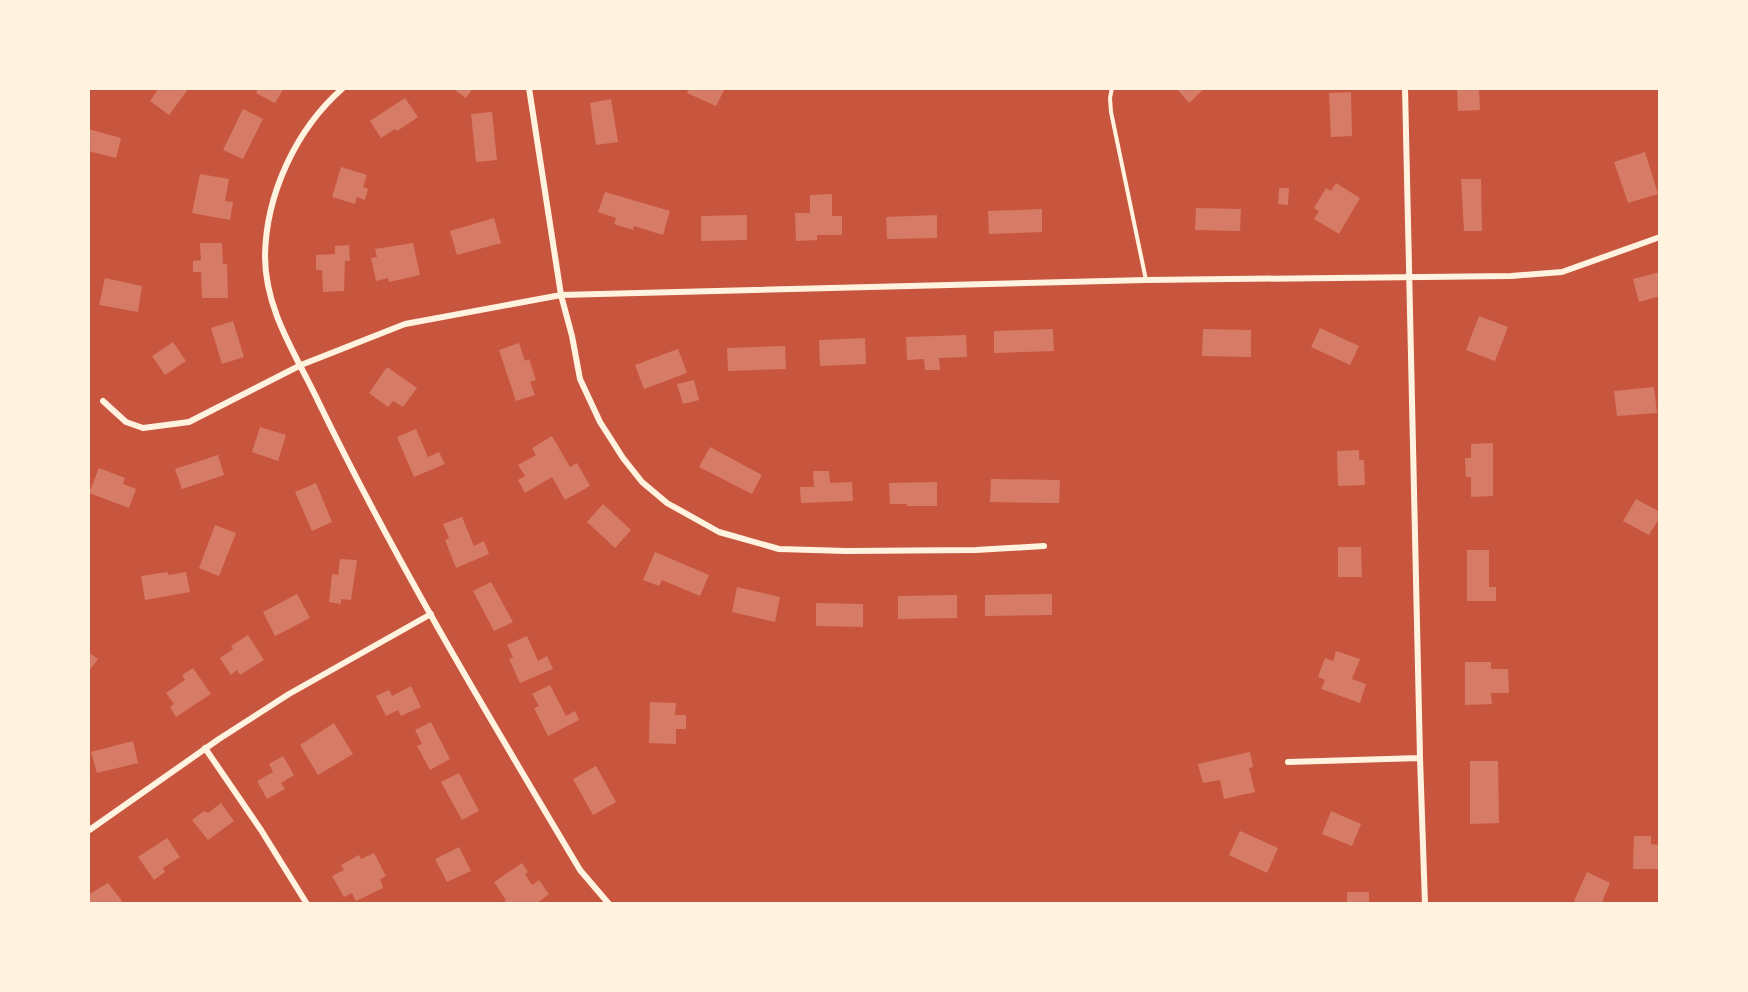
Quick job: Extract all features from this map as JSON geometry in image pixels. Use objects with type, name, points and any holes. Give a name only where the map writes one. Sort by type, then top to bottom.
[{"type":"street","points":[[343,88],[327,102],[290,155],[272,207],[265,256],[271,300],[286,339],[349,465],[431,614],[580,870],[609,903]]},
{"type":"street","points":[[529,88],[561,295],[580,379],[600,422],[623,458],[642,482],[667,503],[719,532],[779,549],[846,552],[976,550],[1044,546]]},
{"type":"street","points":[[1405,88],[1419,758],[1425,903]]},
{"type":"street","points":[[103,400],[126,422],[142,428],[189,422],[301,365],[405,324],[561,295],[1146,279],[1511,276],[1562,272],[1659,237]]},
{"type":"street","points":[[89,830],[206,748],[289,694],[431,614]]},
{"type":"street","points":[[206,748],[308,903]]},
{"type":"street","points":[[1287,762],[1419,758]]},
{"type":"lane","points":[[1112,88],[1111,112],[1146,279]]},
{"type":"building","points":[[159,88],[189,88],[169,115],[150,101]]},
{"type":"building","points":[[259,88],[284,88],[275,103],[256,93]]},
{"type":"building","points":[[452,88],[473,88],[466,98]]},
{"type":"building","points":[[689,88],[725,88],[716,106],[687,93]]},
{"type":"building","points":[[1176,88],[1205,88],[1189,103]]},
{"type":"building","points":[[1457,88],[1479,88],[1480,110],[1458,111]]},
{"type":"building","points":[[1351,92],[1352,136],[1331,137],[1329,93]]},
{"type":"building","points":[[405,98],[418,117],[397,131],[395,129],[381,138],[370,121]]},
{"type":"building","points":[[611,99],[618,142],[596,145],[590,103]]},
{"type":"building","points":[[243,109],[263,119],[243,159],[223,150]]},
{"type":"building","points":[[492,112],[497,160],[476,162],[471,114]]},
{"type":"building","points":[[88,129],[121,138],[116,158],[88,151]]},
{"type":"building","points":[[1645,152],[1658,194],[1628,203],[1614,162]]},
{"type":"building","points":[[341,167],[367,175],[363,187],[368,189],[365,200],[357,197],[355,204],[332,197]]},
{"type":"building","points":[[200,174],[229,179],[225,201],[233,202],[230,220],[192,213]]},
{"type":"building","points":[[1461,179],[1481,179],[1482,231],[1464,231]]},
{"type":"building","points":[[1336,183],[1360,198],[1339,234],[1314,219],[1319,211],[1314,208],[1326,188],[1331,191]]},
{"type":"building","points":[[1279,188],[1289,188],[1288,205],[1278,204]]},
{"type":"building","points":[[605,192],[670,211],[663,235],[634,226],[633,230],[614,224],[616,218],[598,212]]},
{"type":"building","points":[[832,194],[832,216],[842,216],[842,235],[817,235],[817,240],[796,241],[795,213],[810,213],[810,195]]},
{"type":"building","points":[[1196,208],[1241,209],[1240,231],[1195,230]]},
{"type":"building","points":[[1042,209],[1042,232],[989,234],[988,211]]},
{"type":"building","points":[[747,215],[747,240],[701,241],[701,216]]},
{"type":"building","points":[[937,215],[937,238],[887,239],[886,217]]},
{"type":"building","points":[[494,218],[501,243],[457,255],[450,231]]},
{"type":"building","points":[[200,243],[222,243],[223,264],[227,264],[228,298],[202,298],[201,272],[193,272],[193,261],[201,260]]},
{"type":"building","points":[[413,243],[420,275],[389,282],[388,278],[376,281],[371,258],[377,257],[375,249]]},
{"type":"building","points":[[349,245],[350,261],[345,261],[344,291],[323,292],[322,270],[316,270],[316,255],[335,254],[335,246]]},
{"type":"building","points":[[1660,272],[1660,296],[1639,302],[1633,279]]},
{"type":"building","points":[[105,278],[142,286],[138,312],[99,305]]},
{"type":"building","points":[[1479,316],[1508,327],[1495,361],[1466,350]]},
{"type":"building","points":[[233,321],[244,357],[222,364],[211,328]]},
{"type":"building","points":[[1320,328],[1359,346],[1350,365],[1311,347]]},
{"type":"building","points":[[1053,329],[1054,351],[994,353],[994,331]]},
{"type":"building","points":[[1203,329],[1251,330],[1251,357],[1202,356]]},
{"type":"building","points":[[966,335],[967,357],[939,358],[940,370],[925,370],[924,359],[907,360],[906,337]]},
{"type":"building","points":[[865,338],[866,364],[820,366],[819,340]]},
{"type":"building","points":[[173,342],[186,361],[165,375],[152,356]]},
{"type":"building","points":[[519,343],[525,361],[529,359],[536,380],[530,382],[535,395],[516,401],[499,350]]},
{"type":"building","points":[[785,346],[786,369],[728,371],[727,348]]},
{"type":"building","points":[[678,349],[687,373],[644,389],[635,365]]},
{"type":"building","points":[[387,367],[417,388],[403,407],[393,401],[388,407],[369,393]]},
{"type":"building","points":[[694,380],[699,400],[683,404],[677,384]]},
{"type":"building","points":[[1654,387],[1657,413],[1617,416],[1614,391]]},
{"type":"building","points":[[260,427],[286,435],[278,461],[252,452]]},
{"type":"building","points":[[416,429],[428,457],[439,452],[445,464],[414,477],[397,437]]},
{"type":"building","points":[[552,436],[570,467],[577,463],[590,486],[565,500],[552,477],[525,493],[518,480],[525,476],[518,465],[536,455],[532,448]]},
{"type":"building","points":[[1493,443],[1493,496],[1471,497],[1471,477],[1466,477],[1465,458],[1471,458],[1471,444]]},
{"type":"building","points":[[710,447],[762,475],[752,494],[699,467]]},
{"type":"building","points":[[1359,450],[1359,460],[1364,460],[1365,485],[1338,486],[1337,451]]},
{"type":"building","points":[[218,455],[224,475],[182,489],[175,469]]},
{"type":"building","points":[[99,468],[125,478],[123,484],[136,489],[129,508],[89,493]]},
{"type":"building","points":[[813,471],[829,471],[830,483],[852,482],[853,501],[801,503],[800,487],[814,487]]},
{"type":"building","points":[[991,479],[1060,480],[1059,503],[990,502]]},
{"type":"building","points":[[937,482],[937,506],[890,504],[889,483]]},
{"type":"building","points":[[316,483],[332,522],[312,531],[295,492]]},
{"type":"building","points":[[1636,499],[1660,512],[1660,517],[1649,535],[1623,521]]},
{"type":"building","points":[[603,504],[631,530],[615,548],[587,522]]},
{"type":"building","points":[[462,517],[474,546],[484,541],[489,554],[456,568],[445,540],[449,538],[443,524]]},
{"type":"building","points":[[215,525],[236,533],[219,576],[199,568]]},
{"type":"building","points":[[1338,547],[1361,547],[1362,577],[1338,577]]},
{"type":"building","points":[[1467,550],[1489,550],[1489,587],[1496,587],[1496,601],[1467,601]]},
{"type":"building","points":[[655,552],[709,575],[700,596],[662,580],[659,586],[643,580]]},
{"type":"building","points":[[340,559],[357,560],[351,600],[341,599],[341,604],[329,602],[332,574],[338,575]]},
{"type":"building","points":[[167,572],[169,575],[186,572],[190,592],[145,600],[141,576]]},
{"type":"building","points":[[491,582],[513,622],[494,631],[473,591]]},
{"type":"building","points":[[737,587],[780,597],[775,622],[732,612]]},
{"type":"building","points":[[297,594],[310,618],[275,636],[263,612]]},
{"type":"building","points":[[1052,594],[1052,615],[985,616],[985,595]]},
{"type":"building","points":[[957,595],[957,618],[898,619],[898,596]]},
{"type":"building","points":[[816,603],[863,604],[863,627],[816,626]]},
{"type":"building","points":[[248,635],[264,660],[240,675],[237,670],[231,675],[220,658],[233,649],[231,646]]},
{"type":"building","points":[[527,636],[538,661],[547,656],[553,669],[520,683],[509,659],[513,657],[507,645]]},
{"type":"building","points":[[1336,651],[1360,659],[1352,679],[1366,684],[1360,703],[1321,689],[1325,680],[1318,677],[1325,658],[1333,661]]},
{"type":"building","points":[[88,652],[98,659],[88,672]]},
{"type":"building","points":[[1465,662],[1491,662],[1491,669],[1508,669],[1509,693],[1491,693],[1492,704],[1465,705]]},
{"type":"building","points":[[193,668],[211,694],[176,717],[170,707],[174,704],[166,693],[185,680],[182,675]]},
{"type":"building","points":[[550,685],[566,716],[575,711],[579,720],[548,736],[534,708],[539,706],[532,694]]},
{"type":"building","points":[[411,686],[421,707],[401,716],[398,710],[386,716],[376,696],[389,690],[392,696]]},
{"type":"building","points":[[650,702],[676,703],[675,715],[686,715],[686,729],[676,729],[676,744],[649,743]]},
{"type":"building","points":[[431,722],[450,759],[430,770],[417,746],[422,744],[415,730]]},
{"type":"building","points":[[334,723],[353,754],[318,775],[300,745]]},
{"type":"building","points":[[133,741],[138,763],[97,773],[91,752]]},
{"type":"building","points":[[1250,752],[1253,767],[1249,768],[1255,792],[1224,799],[1220,780],[1203,783],[1198,764]]},
{"type":"building","points":[[283,756],[294,775],[281,783],[285,789],[267,799],[257,781],[273,772],[269,764]]},
{"type":"building","points":[[1470,761],[1498,761],[1499,823],[1470,824]]},
{"type":"building","points":[[596,766],[616,802],[593,815],[573,779]]},
{"type":"building","points":[[459,773],[479,811],[462,820],[441,782]]},
{"type":"building","points":[[221,803],[234,821],[208,840],[192,820],[204,811],[208,813]]},
{"type":"building","points":[[1331,811],[1361,824],[1352,846],[1322,834]]},
{"type":"building","points":[[1240,831],[1278,848],[1267,873],[1229,855]]},
{"type":"building","points":[[1634,836],[1651,836],[1651,844],[1660,845],[1659,869],[1633,869]]},
{"type":"building","points":[[167,838],[180,857],[163,868],[165,872],[154,880],[138,857]]},
{"type":"building","points":[[459,847],[471,871],[447,882],[435,859]]},
{"type":"building","points":[[374,853],[386,876],[380,879],[383,888],[356,901],[352,893],[344,897],[332,876],[344,870],[341,865],[359,855],[361,859]]},
{"type":"building","points":[[522,863],[528,872],[525,874],[532,885],[539,880],[549,894],[536,904],[502,904],[506,900],[494,882]]},
{"type":"building","points":[[1587,872],[1610,883],[1601,904],[1581,904],[1574,901]]},
{"type":"building","points":[[108,883],[122,901],[117,904],[88,904],[88,895]]},
{"type":"building","points":[[1347,892],[1369,892],[1369,904],[1347,904]]}]
